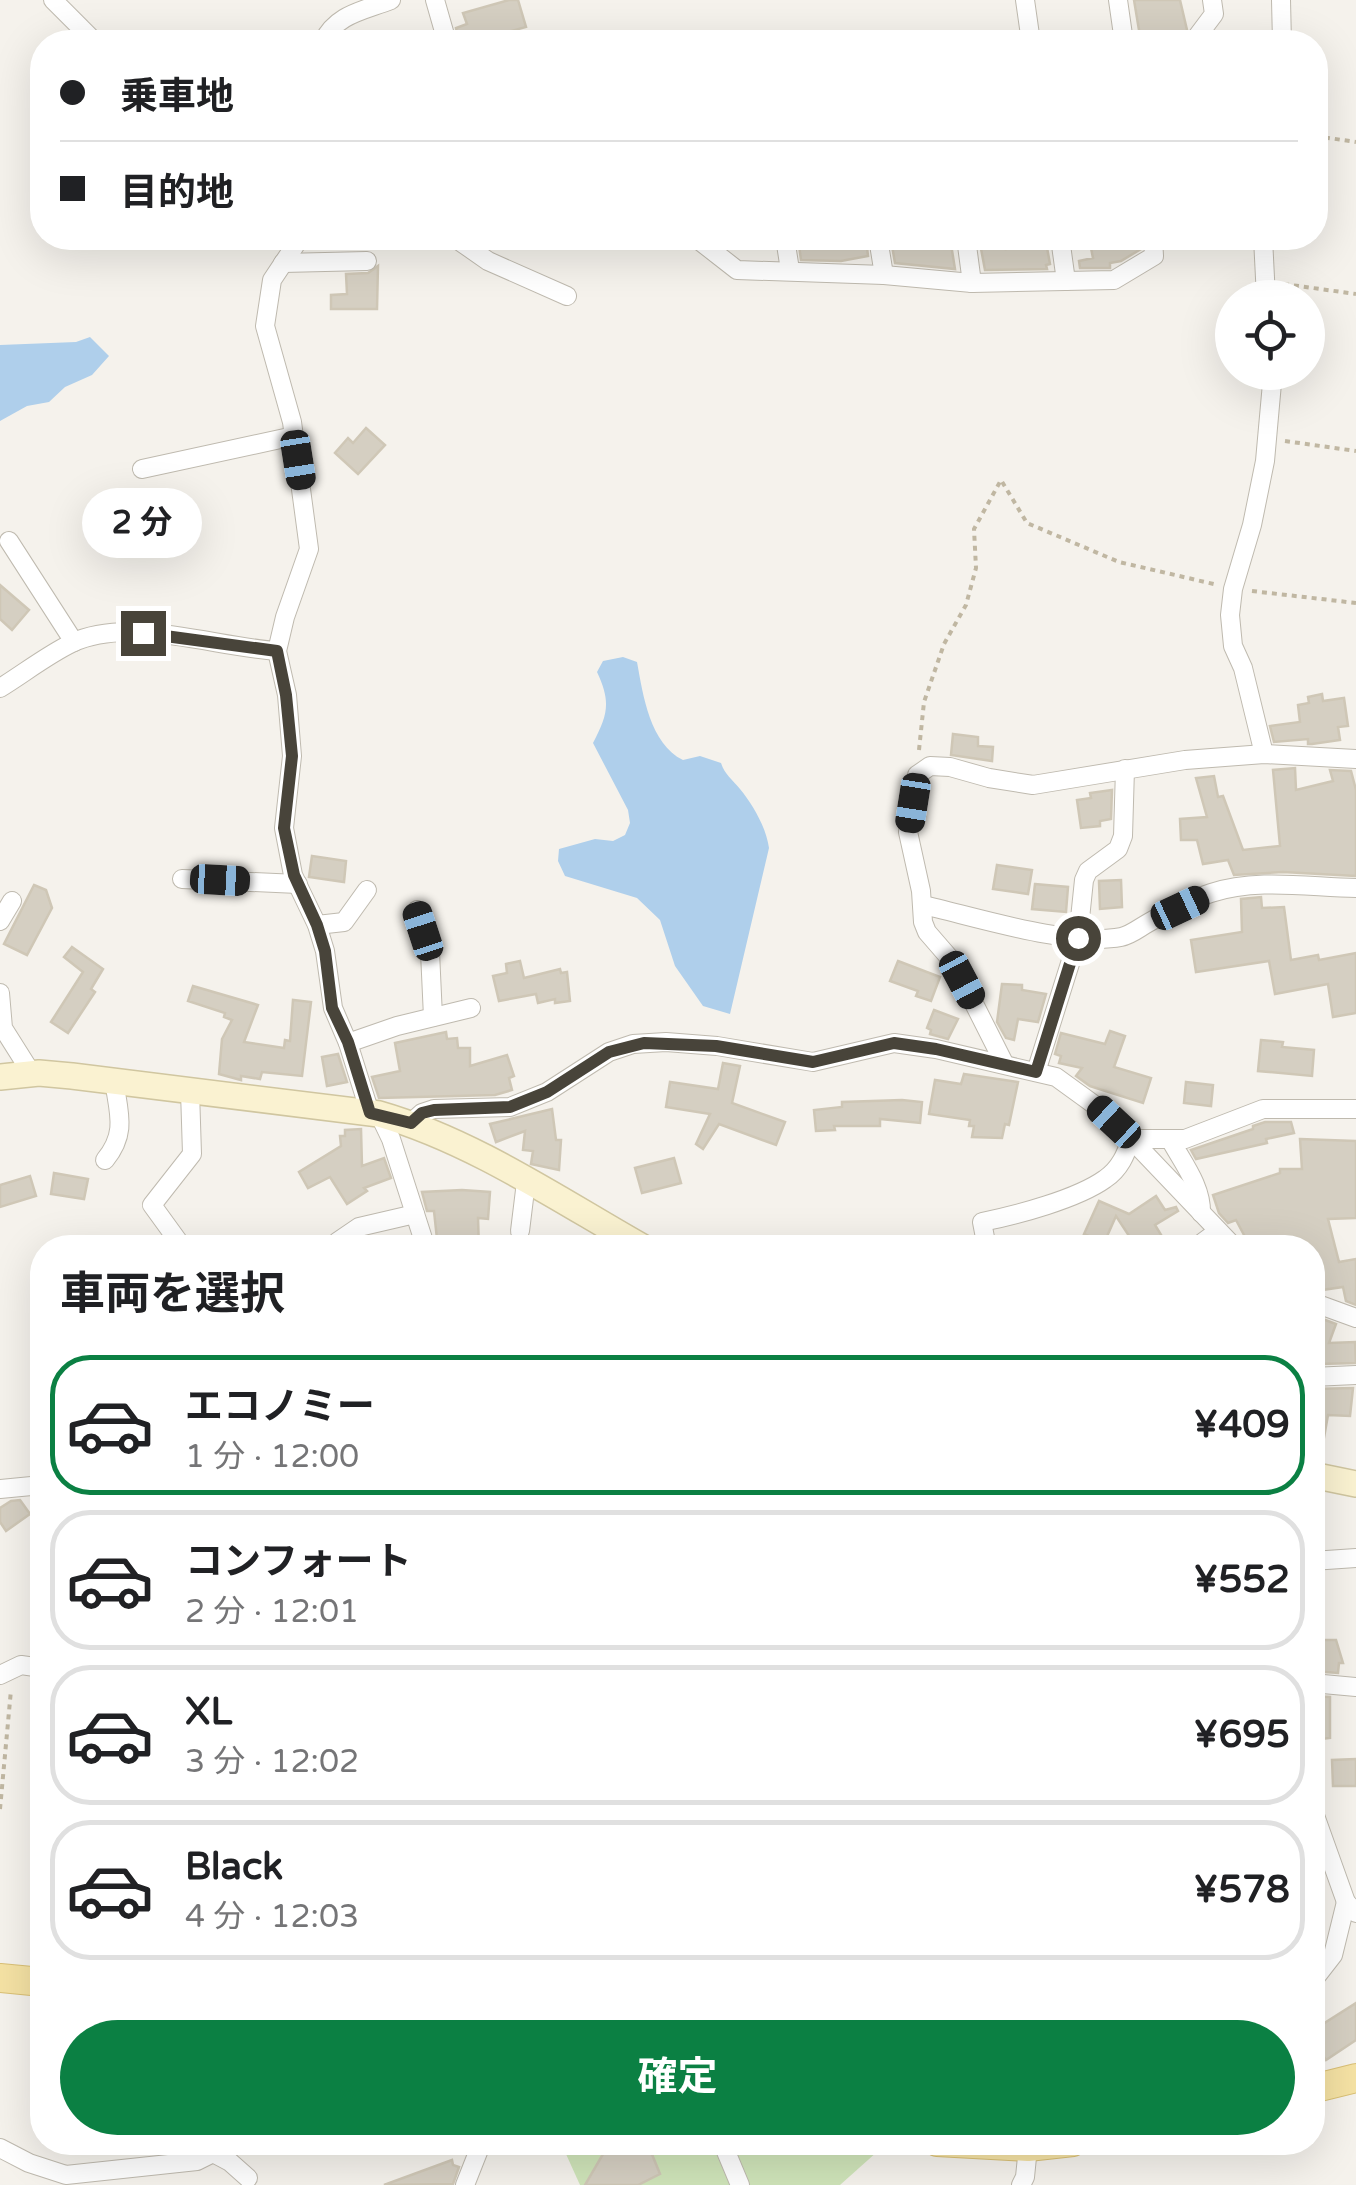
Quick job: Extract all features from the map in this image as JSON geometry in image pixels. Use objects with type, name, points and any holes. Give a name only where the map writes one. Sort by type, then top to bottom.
[{"type":"main road","points":[[0,1978],[30,1981]]},
{"type":"main road","points":[[1325,2086],[1356,2078]]},
{"type":"street","points":[[53,0],[83,30]]},
{"type":"street","points":[[328,30],[348,15],[390,0]]},
{"type":"street","points":[[435,0],[444,30]]},
{"type":"street","points":[[1025,0],[1029,30]]},
{"type":"street","points":[[1118,0],[1122,30]]},
{"type":"street","points":[[1202,30],[1214,14],[1212,0]]},
{"type":"street","points":[[1281,0],[1282,30]]},
{"type":"street","points":[[291,250],[268,297],[266,326],[294,436],[309,549],[277,651],[292,756],[284,828],[298,884],[325,951],[332,1008],[422,1235]]},
{"type":"street","points":[[472,250],[566,296]]},
{"type":"street","points":[[711,250],[737,270],[972,282],[1114,280],[1154,256],[1153,250]]},
{"type":"street","points":[[788,250],[790,270]]},
{"type":"street","points":[[880,250],[884,275]]},
{"type":"street","points":[[968,250],[972,282]]},
{"type":"street","points":[[1062,250],[1066,281]]},
{"type":"street","points":[[1263,250],[1265,280]]},
{"type":"street","points":[[282,262],[367,261]]},
{"type":"street","points":[[1264,754],[1244,668],[1233,646],[1230,615],[1232,589],[1252,525],[1271,390]]},
{"type":"street","points":[[142,469],[294,436]]},
{"type":"street","points":[[9,541],[74,642]]},
{"type":"street","points":[[0,688],[74,642],[116,633],[277,651]]},
{"type":"street","points":[[1004,1064],[953,962],[926,932],[908,832],[917,775],[930,766],[950,767],[1033,785],[1125,769],[1264,754],[1356,759]]},
{"type":"street","points":[[1036,1072],[1078,938],[1084,880],[1088,871],[1118,849],[1123,836],[1125,769]]},
{"type":"street","points":[[182,879],[298,884]]},
{"type":"street","points":[[923,905],[1078,938],[1128,936],[1150,921],[1209,894],[1260,882],[1284,887],[1356,888]]},
{"type":"street","points":[[317,925],[344,922],[367,890]]},
{"type":"street","points":[[0,921],[12,901]]},
{"type":"street","points":[[416,910],[430,952],[434,1018]]},
{"type":"street","points":[[0,993],[3,1028],[32,1074]]},
{"type":"street","points":[[348,1042],[470,1008]]},
{"type":"street","points":[[411,1123],[422,1113],[434,1110],[510,1107],[529,1100],[609,1052],[633,1044],[716,1046],[813,1062],[894,1043],[1056,1077],[1096,1106],[1131,1139],[1222,1235]]},
{"type":"street","points":[[0,1077],[32,1074],[114,1082],[375,1114],[411,1123],[460,1145],[621,1235]]},
{"type":"street","points":[[106,1160],[118,1144],[120,1130],[114,1082]]},
{"type":"street","points":[[174,1235],[152,1205],[192,1154],[190,1091]]},
{"type":"street","points":[[1131,1139],[1170,1141],[1210,1131],[1263,1108],[1356,1108]]},
{"type":"street","points":[[985,1235],[982,1222],[1028,1212],[1106,1179],[1123,1160],[1131,1139]]},
{"type":"street","points":[[1170,1141],[1202,1200],[1201,1214]]},
{"type":"street","points":[[520,1230],[526,1182]]},
{"type":"street","points":[[347,1235],[359,1226],[415,1214]]},
{"type":"street","points":[[1213,1235],[1218,1231]]},
{"type":"street","points":[[1325,1307],[1356,1318]]},
{"type":"street","points":[[1325,1376],[1356,1375]]},
{"type":"street","points":[[1325,1478],[1356,1484]]},
{"type":"street","points":[[0,1489],[30,1486]]},
{"type":"street","points":[[1325,1560],[1356,1558]]},
{"type":"street","points":[[6,1673],[21,1665],[30,1666]]},
{"type":"street","points":[[1325,1684],[1356,1687]]},
{"type":"street","points":[[1325,1840],[1351,1907],[1333,1956],[1325,1966]]},
{"type":"street","points":[[0,2148],[28,2163],[66,2175],[197,2161],[206,2155]]},
{"type":"street","points":[[223,2155],[248,2178]]},
{"type":"street","points":[[465,2185],[477,2155]]},
{"type":"street","points":[[727,2155],[740,2185]]},
{"type":"street","points":[[1021,2185],[1027,2155]]},
{"type":"path","points":[[1328,138],[1356,142]]},
{"type":"path","points":[[1325,292],[1356,294]]},
{"type":"path","points":[[1266,438],[1356,451]]},
{"type":"path","points":[[917,775],[924,702],[944,644],[966,605],[976,568],[974,529],[1002,480],[1028,523],[1118,562],[1232,589],[1356,604]]},
{"type":"path","points":[[0,1809],[6,1673]]},
{"type":"green space","points":[[566,2155],[874,2155],[840,2185],[580,2185]]},
{"type":"water","points":[[90,337],[109,356],[92,375],[65,387],[49,402],[27,406],[0,421],[0,345],[76,342]]},
{"type":"water","points":[[623,657],[637,662],[650,717],[663,743],[683,760],[700,756],[721,763],[754,809],[767,840],[769,848],[730,1014],[703,1006],[675,966],[660,920],[637,898],[565,876],[558,861],[559,849],[595,839],[613,841],[625,835],[630,823],[628,810],[593,743],[606,708],[597,672],[603,661]]},
{"type":"building","points":[[518,0],[526,27],[456,30],[467,24],[463,13]]},
{"type":"building","points":[[1134,0],[1180,0],[1187,30],[1139,30]]},
{"type":"building","points":[[800,250],[867,250],[868,256],[841,261],[801,260]]},
{"type":"building","points":[[893,250],[952,250],[955,269],[895,263]]},
{"type":"building","points":[[981,250],[1047,250],[1047,269],[985,270]]},
{"type":"building","points":[[1091,250],[1139,250],[1110,263],[1110,268],[1080,268],[1079,261],[1093,258]]},
{"type":"building","points":[[378,266],[377,309],[331,309],[331,295],[347,294],[346,274],[368,273]]},
{"type":"building","points":[[366,428],[385,445],[358,474],[335,453],[348,438],[353,443]]},
{"type":"building","points":[[0,585],[29,610],[12,630],[0,619]]},
{"type":"building","points":[[1322,694],[1323,701],[1344,698],[1348,726],[1338,727],[1340,740],[1312,744],[1308,744],[1308,739],[1274,742],[1270,726],[1300,722],[1298,705],[1309,703],[1308,697]]},
{"type":"building","points":[[953,734],[978,737],[978,746],[993,747],[992,761],[951,755]]},
{"type":"building","points":[[1295,768],[1296,790],[1333,781],[1330,770],[1351,771],[1356,790],[1356,876],[1283,872],[1234,875],[1228,860],[1203,864],[1197,840],[1181,840],[1180,819],[1207,817],[1196,778],[1214,776],[1218,797],[1223,796],[1243,850],[1280,846],[1273,770]]},
{"type":"building","points":[[1112,790],[1111,819],[1100,821],[1100,826],[1081,828],[1077,800],[1091,798],[1090,793]]},
{"type":"building","points":[[312,856],[346,861],[344,882],[309,877]]},
{"type":"building","points":[[997,865],[1032,870],[1028,894],[993,889]]},
{"type":"building","points":[[1121,880],[1122,907],[1100,909],[1099,881]]},
{"type":"building","points":[[1035,884],[1068,887],[1066,912],[1032,909]]},
{"type":"building","points":[[34,885],[46,890],[52,908],[27,955],[4,944]]},
{"type":"building","points":[[1261,897],[1262,908],[1284,907],[1291,960],[1356,953],[1356,1013],[1333,1017],[1328,984],[1275,994],[1269,961],[1196,972],[1191,940],[1242,932],[1241,899]]},
{"type":"building","points":[[72,947],[103,969],[91,989],[95,992],[68,1033],[51,1022],[83,972],[64,957]]},
{"type":"building","points":[[520,961],[524,978],[560,969],[561,973],[567,972],[570,1001],[538,1003],[536,994],[499,1001],[493,976],[507,973],[506,964]]},
{"type":"building","points":[[898,961],[940,977],[931,1001],[916,996],[918,991],[890,981]]},
{"type":"building","points":[[1002,984],[1022,985],[1022,990],[1046,994],[1038,1022],[1018,1019],[1014,1040],[1006,1038],[997,1022]]},
{"type":"building","points":[[193,986],[258,1005],[244,1042],[284,1048],[285,1040],[290,1041],[293,1000],[311,1002],[302,1076],[262,1072],[260,1079],[241,1076],[241,1080],[219,1074],[222,1039],[232,1020],[224,1017],[225,1013],[188,1001]]},
{"type":"building","points":[[934,1010],[958,1019],[948,1039],[930,1034],[927,1028]]},
{"type":"building","points":[[1110,1031],[1125,1036],[1114,1067],[1151,1078],[1143,1103],[1090,1086],[1076,1076],[1082,1068],[1059,1063],[1061,1056],[1055,1054],[1061,1033],[1105,1044]]},
{"type":"building","points":[[446,1032],[447,1039],[457,1038],[458,1048],[470,1048],[470,1066],[507,1055],[514,1076],[509,1078],[512,1090],[495,1095],[379,1098],[372,1077],[400,1071],[395,1043]]},
{"type":"building","points":[[1261,1040],[1314,1050],[1312,1076],[1258,1071]]},
{"type":"building","points":[[338,1054],[347,1082],[327,1086],[322,1057]]},
{"type":"building","points":[[723,1063],[740,1066],[732,1103],[785,1122],[776,1145],[719,1124],[703,1149],[696,1144],[710,1114],[666,1107],[670,1082],[718,1089]]},
{"type":"building","points":[[964,1074],[1018,1082],[1009,1125],[1005,1124],[1002,1138],[972,1137],[974,1126],[969,1126],[970,1120],[929,1114],[935,1080],[961,1084]]},
{"type":"building","points":[[1186,1082],[1213,1085],[1211,1106],[1184,1103]]},
{"type":"building","points":[[842,1102],[922,1102],[920,1123],[880,1119],[880,1126],[834,1126],[835,1130],[816,1131],[814,1110],[842,1107]]},
{"type":"building","points":[[552,1109],[556,1140],[561,1140],[559,1170],[531,1164],[533,1151],[523,1150],[525,1131],[496,1142],[490,1124]]},
{"type":"building","points":[[1265,1122],[1291,1122],[1294,1133],[1196,1159],[1191,1150],[1253,1129]]},
{"type":"building","points":[[361,1129],[362,1166],[384,1158],[391,1178],[364,1188],[367,1191],[347,1204],[330,1177],[308,1188],[299,1172],[341,1146],[340,1136],[345,1136],[345,1130]]},
{"type":"building","points":[[1300,1139],[1356,1141],[1356,1218],[1328,1219],[1339,1262],[1356,1259],[1356,1305],[1346,1301],[1343,1287],[1325,1290],[1325,1235],[1244,1235],[1236,1220],[1228,1223],[1219,1213],[1213,1195],[1280,1173],[1280,1169],[1302,1169]]},
{"type":"building","points":[[674,1158],[681,1183],[642,1193],[635,1168]]},
{"type":"building","points":[[54,1173],[88,1179],[84,1199],[51,1194]]},
{"type":"building","points":[[30,1176],[36,1196],[0,1207],[0,1185]]},
{"type":"building","points":[[422,1192],[490,1192],[488,1219],[478,1218],[479,1235],[437,1235],[434,1211],[427,1211]]},
{"type":"building","points":[[1156,1196],[1165,1210],[1176,1207],[1178,1211],[1155,1225],[1161,1235],[1128,1235],[1116,1216],[1108,1235],[1084,1234],[1099,1201],[1129,1214]]},
{"type":"building","points":[[1325,1320],[1336,1324],[1329,1343],[1355,1342],[1356,1363],[1325,1364]]},
{"type":"building","points":[[1353,1388],[1350,1416],[1328,1415],[1325,1432],[1325,1389]]},
{"type":"building","points":[[20,1500],[30,1514],[6,1531],[0,1522],[0,1508]]},
{"type":"building","points":[[1325,1640],[1336,1640],[1343,1663],[1339,1663],[1338,1673],[1325,1672]]},
{"type":"building","points":[[1325,1697],[1330,1697],[1330,1738],[1325,1739]]},
{"type":"building","points":[[1356,1759],[1356,1786],[1333,1786],[1332,1760]]},
{"type":"building","points":[[1356,2003],[1356,2040],[1326,2060],[1325,2059],[1325,2023]]},
{"type":"building","points":[[602,2155],[652,2155],[660,2174],[638,2185],[585,2185]]},
{"type":"building","points":[[452,2160],[459,2167],[453,2184],[384,2185]]},
{"type":"route","points":[[143,633],[277,651],[292,756],[284,828],[294,875],[325,951],[332,1008],[348,1042],[370,1113],[411,1123],[422,1113],[434,1110],[510,1107],[547,1092],[609,1052],[644,1043],[716,1046],[813,1062],[894,1043],[1036,1072],[1078,938]]}]
